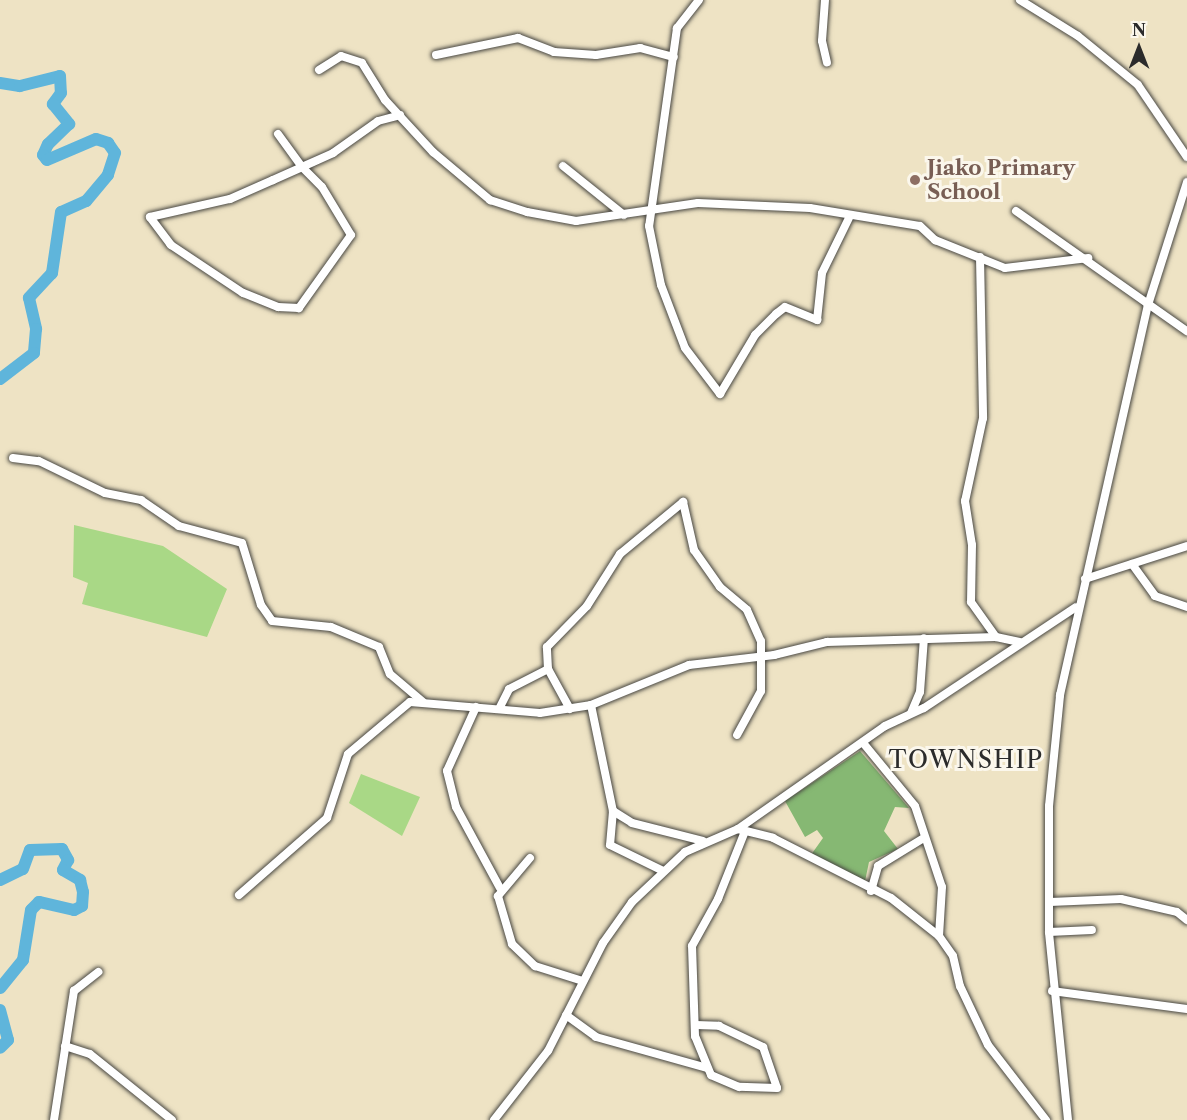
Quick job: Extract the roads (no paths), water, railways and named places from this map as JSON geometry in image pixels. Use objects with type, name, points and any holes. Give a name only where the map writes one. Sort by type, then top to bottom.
[{"type":"street","points":[[699,0],[679,24],[651,212],[661,285],[689,356],[720,394],[755,335],[776,314],[785,308],[817,320],[822,273],[849,218]]},
{"type":"street","points":[[825,0],[822,41],[827,62]]},
{"type":"street","points":[[1020,0],[1078,36],[1138,85],[1187,157]]},
{"type":"street","points":[[436,55],[518,38],[546,51],[596,55],[640,48],[674,57]]},
{"type":"street","points":[[319,70],[340,56],[362,63],[400,114],[433,152],[497,204],[568,220],[651,212],[692,204],[810,208],[849,218],[920,226],[935,240],[1005,267],[1088,258]]},
{"type":"street","points":[[278,134],[302,167],[322,187],[351,235],[299,308],[278,307],[243,293],[171,245],[150,216],[230,199],[302,167],[378,121],[400,114]]},
{"type":"street","points":[[562,166],[624,215]]},
{"type":"street","points":[[1068,1120],[1052,991],[1049,932],[1051,777],[1076,607],[1085,579],[1148,305],[1187,182]]},
{"type":"street","points":[[1016,212],[1088,258],[1148,305],[1187,331]]},
{"type":"street","points":[[980,257],[984,400],[966,517],[972,545],[971,602],[996,637]]},
{"type":"street","points":[[13,458],[39,461],[105,493],[141,500],[179,526],[242,543],[261,605],[272,621],[331,627],[379,647],[390,674],[423,702]]},
{"type":"street","points":[[570,709],[548,669],[547,647],[587,606],[620,554],[683,502],[694,550],[752,617],[764,656],[761,691],[737,735]]},
{"type":"street","points":[[1085,579],[1187,546]]},
{"type":"street","points":[[1132,564],[1155,596],[1187,607]]},
{"type":"street","points":[[613,811],[632,823],[703,841],[722,840],[741,830],[911,713],[1076,607]]},
{"type":"street","points":[[239,895],[327,818],[343,764],[357,744],[397,709],[423,702],[540,712],[570,709],[591,705],[688,666],[764,656],[827,642],[996,637],[1019,642]]},
{"type":"street","points":[[911,713],[920,692],[924,638]]},
{"type":"street","points":[[501,707],[509,689],[548,669]]},
{"type":"street","points":[[591,705],[613,811],[610,845],[663,871]]},
{"type":"street","points":[[476,707],[447,771],[456,807],[500,888],[498,905],[517,954],[549,973],[583,981]]},
{"type":"street","points":[[864,744],[915,806],[922,838],[942,887],[939,936]]},
{"type":"street","points":[[741,830],[773,838],[871,891],[891,898],[939,936],[953,956],[960,986],[988,1045],[1046,1120]]},
{"type":"street","points":[[707,1068],[697,1046],[692,946],[723,889],[741,830]]},
{"type":"street","points":[[871,891],[878,866],[922,838]]},
{"type":"street","points":[[494,1120],[521,1091],[621,917],[663,871],[703,841]]},
{"type":"street","points":[[500,888],[530,858]]},
{"type":"street","points":[[1050,902],[1121,899],[1177,912],[1187,920]]},
{"type":"street","points":[[1049,932],[1092,930]]},
{"type":"street","points":[[54,1120],[74,991],[98,972]]},
{"type":"street","points":[[1052,991],[1187,1009]]},
{"type":"street","points":[[566,1015],[596,1037],[707,1068],[739,1087],[777,1088],[763,1047],[718,1026],[696,1024]]},
{"type":"street","points":[[65,1046],[90,1053],[172,1120]]},
{"type":"waterway","points":[[0,83],[20,86],[60,76],[61,93],[53,104],[69,124],[48,144],[43,155],[47,160],[96,139],[108,143],[115,153],[108,175],[86,201],[61,212],[52,273],[29,298],[36,329],[34,353],[0,379]]},
{"type":"waterway","points":[[0,880],[23,869],[30,850],[62,849],[68,860],[63,870],[80,880],[83,892],[82,906],[74,910],[39,902],[31,910],[23,960],[0,988]]},
{"type":"waterway","points":[[0,1010],[8,1040],[0,1048]]},
{"type":"place","name":"Jiako Primary School","points":[[915,180]]},
{"type":"district","name":"TOWNSHIP","points":[[966,760]]}]
